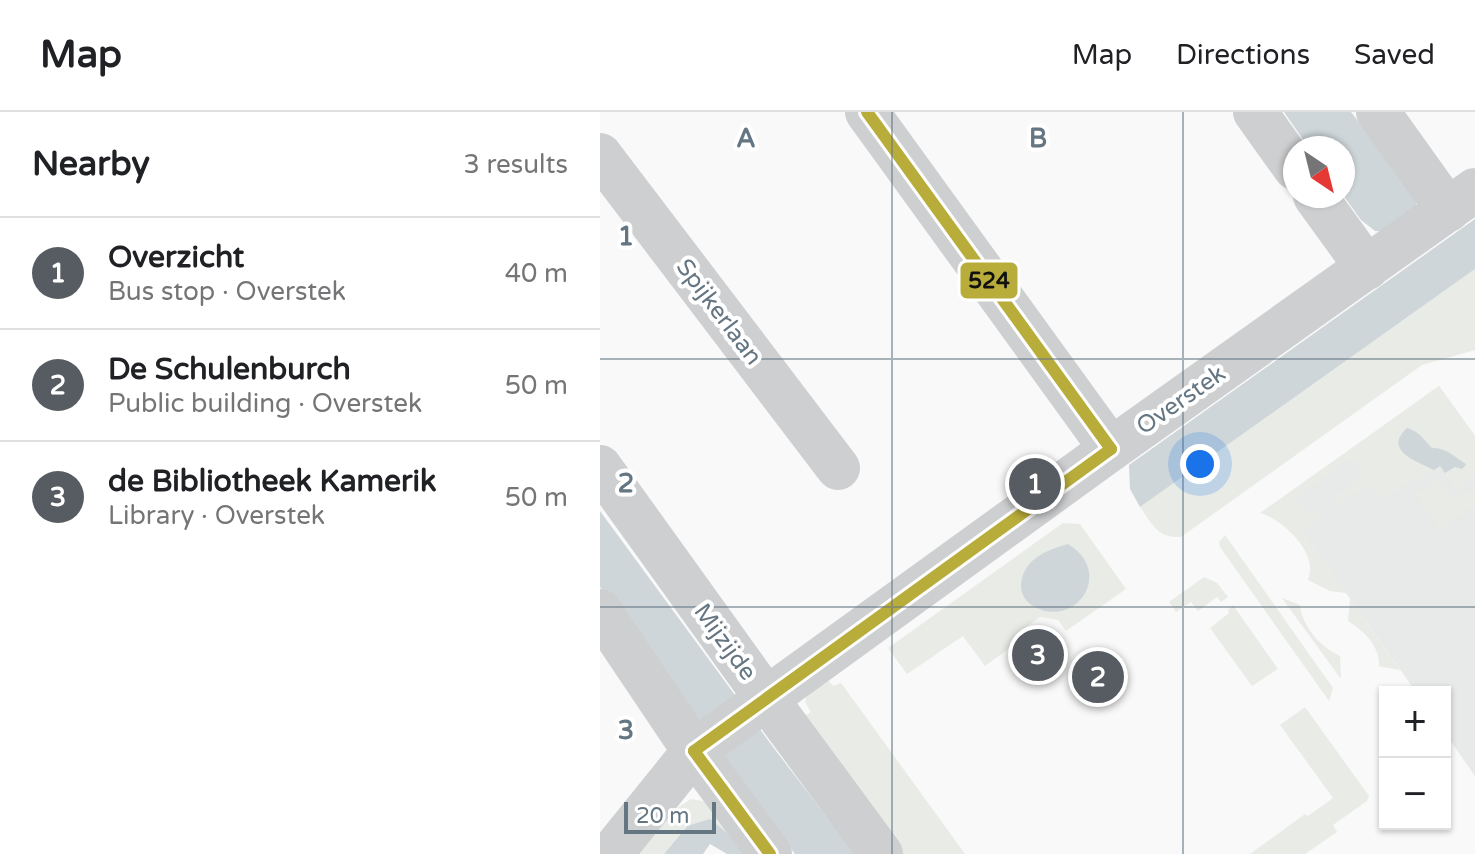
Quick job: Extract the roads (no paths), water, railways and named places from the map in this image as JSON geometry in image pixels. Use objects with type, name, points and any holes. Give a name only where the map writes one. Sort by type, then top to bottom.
[{"type":"street","points":[[867,112],[1111,449]]},
{"type":"street","points":[[1255,112],[1283,151]]},
{"type":"street","points":[[1378,112],[1461,200]]},
{"type":"street","name":"Spijkerlaan","points":[[600,155],[838,468]]},
{"type":"street","name":"Overstek","points":[[611,854],[699,747],[1461,200]]},
{"type":"street","points":[[1324,208],[1367,268]]},
{"type":"street","name":"Mijzijde","points":[[600,467],[762,702],[881,854]]},
{"type":"street","points":[[600,611],[699,747],[770,854]]},
{"type":"place","name":"Overzicht","points":[[1035,484]]},
{"type":"place","name":"de Bibliotheek Kamerik","points":[[1038,655]]},
{"type":"place","name":"De Schulenburch","points":[[1098,677]]}]
